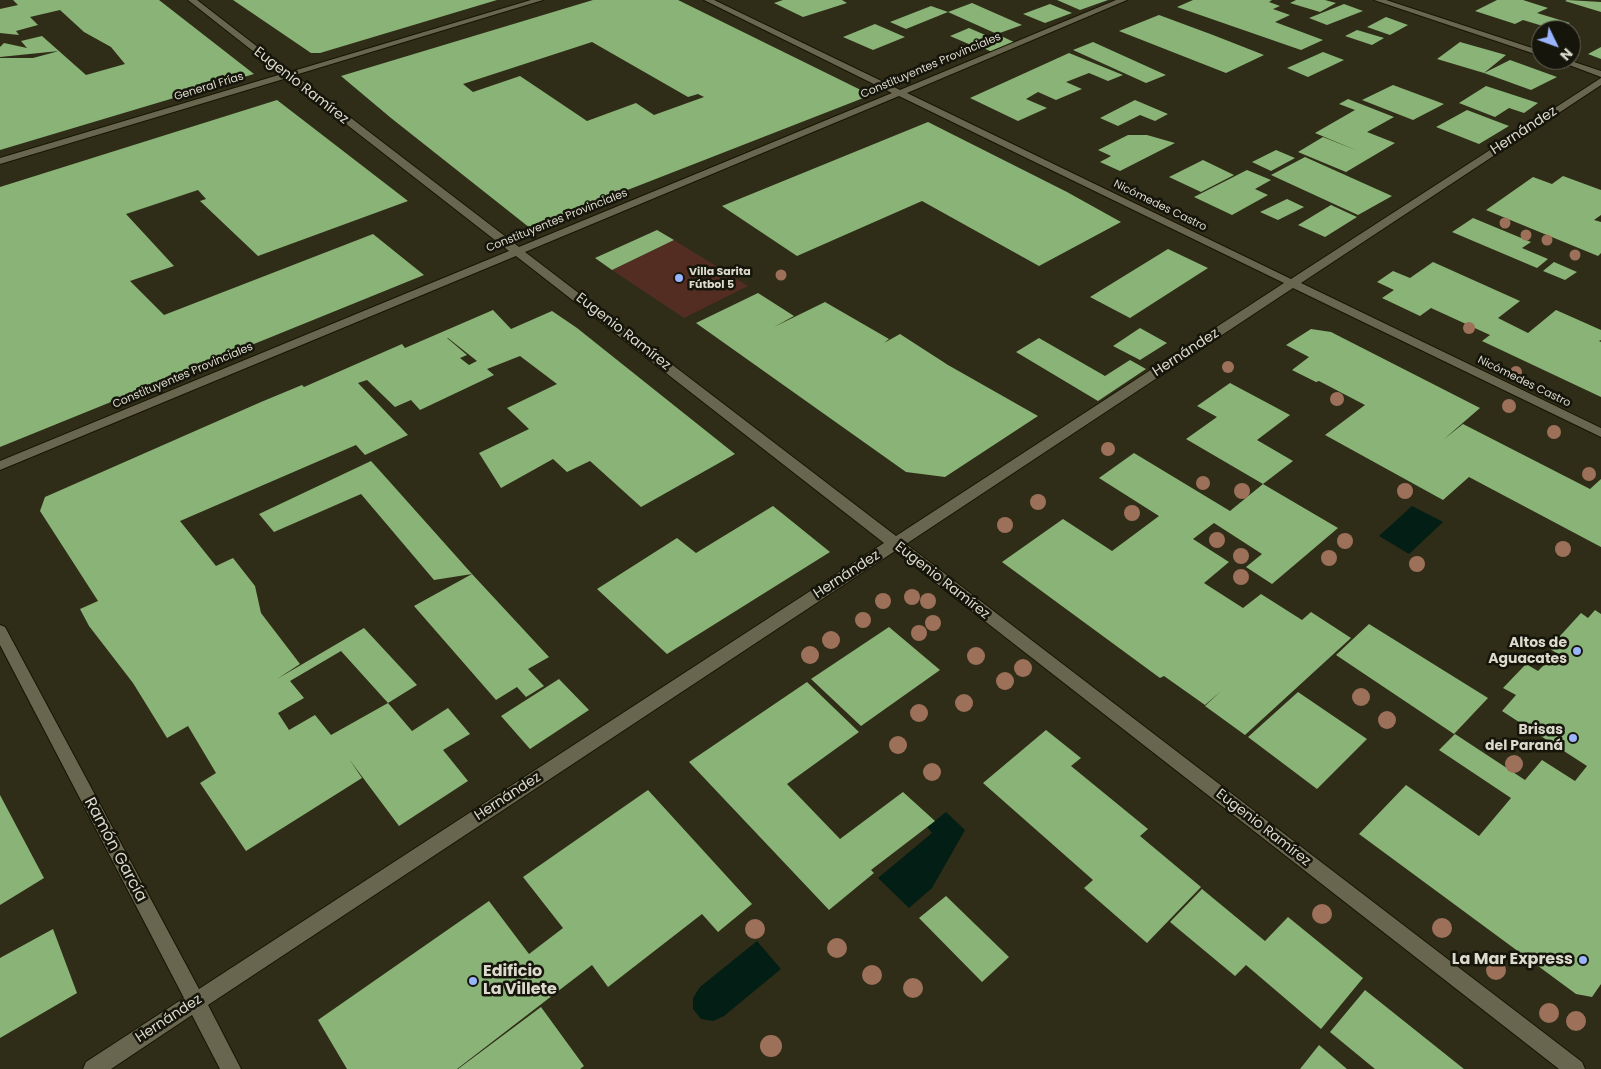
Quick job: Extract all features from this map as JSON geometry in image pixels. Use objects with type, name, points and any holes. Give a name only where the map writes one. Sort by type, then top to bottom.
[{"type":"street","name":"Eugenio Ramírez","points":[[192,0],[1575,1069]]},
{"type":"street","name":"General Frías","points":[[0,161],[538,0]]},
{"type":"street","name":"Nicómedes Castro","points":[[708,0],[1601,433]]},
{"type":"street","name":"Constituyentes Provinciales","points":[[0,466],[1123,0]]},
{"type":"street","points":[[1378,0],[1531,51]]},
{"type":"street","points":[[1581,67],[1601,74]]},
{"type":"street","name":"Hernández","points":[[93,1069],[1601,80]]},
{"type":"street","name":"Ramón García","points":[[0,631],[231,1069]]},
{"type":"shaded area","name":"Villa Sarita Fútbol 5","points":[[674,240],[748,286],[684,318],[612,270]]},
{"type":"shaded area","points":[[1412,506],[1443,522],[1409,554],[1379,536]]},
{"type":"shaded area","points":[[946,812],[965,830],[932,888],[909,908],[878,878],[932,833],[927,827]]},
{"type":"shaded area","points":[[757,941],[781,969],[724,1016],[713,1021],[701,1019],[693,1009],[693,998],[700,987]]},
{"type":"building","points":[[13,0],[159,0],[254,74],[0,150],[0,58],[33,58],[59,51],[86,75],[125,64],[111,47],[84,32],[60,10],[30,17],[38,25],[16,31],[19,35],[0,33],[0,9],[18,5]]},
{"type":"building","points":[[233,0],[497,0],[320,53],[311,53]]},
{"type":"building","points":[[593,0],[678,0],[871,95],[530,228],[341,76]],"holes":[[[592,42],[688,97],[698,94],[704,97],[654,115],[636,103],[587,121],[520,76],[473,92],[463,84]]]},
{"type":"building","points":[[783,0],[842,0],[847,3],[803,17],[774,3]]},
{"type":"building","points":[[1057,0],[1108,0],[1080,10]]},
{"type":"building","points":[[1193,0],[1272,0],[1269,2],[1280,6],[1273,9],[1290,15],[1275,22],[1323,40],[1301,50],[1177,7]]},
{"type":"building","points":[[1296,0],[1325,0],[1336,3],[1320,12],[1290,3]]},
{"type":"building","points":[[1497,0],[1523,0],[1548,8],[1537,13],[1560,20],[1531,20],[1531,22],[1523,20],[1515,24],[1475,11]]},
{"type":"building","points":[[1565,1],[1601,2],[1601,12]]},
{"type":"building","points":[[972,3],[1022,25],[997,34],[948,12]]},
{"type":"building","points":[[1050,4],[1072,13],[1045,23],[1023,14]]},
{"type":"building","points":[[1344,4],[1363,11],[1327,25],[1309,18]]},
{"type":"building","points":[[931,6],[948,12],[906,29],[890,22]]},
{"type":"building","points":[[1159,15],[1264,55],[1226,73],[1119,31]]},
{"type":"building","points":[[1386,17],[1408,25],[1390,35],[1367,27]]},
{"type":"building","points":[[875,24],[905,37],[873,50],[843,37]]},
{"type":"building","points":[[969,28],[990,37],[971,45],[950,36]]},
{"type":"building","points":[[1357,30],[1384,38],[1372,45],[1345,36]]},
{"type":"building","points":[[999,35],[1016,43],[992,52],[975,44]]},
{"type":"building","points":[[42,36],[59,51],[0,57],[0,47],[4,43],[27,48],[21,41]]},
{"type":"building","points":[[1093,42],[1166,75],[1146,83],[1073,50]]},
{"type":"building","points":[[1460,42],[1506,55],[1484,73],[1437,59]]},
{"type":"building","points":[[1601,47],[1601,59],[1588,54]]},
{"type":"building","points":[[1323,52],[1344,60],[1308,77],[1287,68]]},
{"type":"building","points":[[1069,53],[1123,75],[1108,81],[1089,73],[1066,82],[1082,89],[1056,100],[1038,92],[1026,99],[1047,108],[1018,121],[970,98]]},
{"type":"building","points":[[1510,60],[1531,68],[1531,70],[1538,70],[1557,77],[1531,90],[1484,73]]},
{"type":"building","points":[[1393,85],[1444,104],[1413,120],[1362,100]]},
{"type":"building","points":[[1486,86],[1538,103],[1524,113],[1509,108],[1495,117],[1459,103]]},
{"type":"building","points":[[1348,99],[1394,117],[1367,132],[1395,143],[1346,172],[1298,152],[1323,137],[1358,151],[1315,133],[1355,110],[1339,104]]},
{"type":"building","points":[[277,100],[408,201],[258,256],[200,201],[206,199],[198,190],[126,214],[174,266],[130,281],[164,315],[373,234],[424,275],[0,447],[0,187]]},
{"type":"building","points":[[1135,100],[1168,114],[1155,121],[1140,115],[1118,126],[1100,118]]},
{"type":"building","points":[[1467,110],[1509,126],[1479,144],[1436,127]]},
{"type":"building","points":[[928,122],[1067,192],[1121,222],[1039,266],[922,201],[797,256],[722,206]]},
{"type":"building","points":[[1128,135],[1147,135],[1175,143],[1120,171],[1100,162],[1111,156],[1098,150]]},
{"type":"building","points":[[1276,150],[1295,158],[1271,171],[1252,162]]},
{"type":"building","points":[[1305,157],[1392,196],[1358,215],[1271,175]]},
{"type":"building","points":[[1203,160],[1234,175],[1201,192],[1169,177]]},
{"type":"building","points":[[1247,170],[1271,180],[1255,189],[1268,195],[1232,215],[1194,197]]},
{"type":"building","points":[[1563,176],[1601,190],[1601,215],[1594,220],[1601,222],[1601,253],[1598,256],[1486,210],[1533,177],[1552,184]]},
{"type":"building","points":[[1287,199],[1304,207],[1278,220],[1260,212]]},
{"type":"building","points":[[1331,205],[1357,217],[1325,237],[1298,225]]},
{"type":"building","points":[[1473,218],[1531,242],[1522,248],[1548,259],[1537,268],[1452,232]]},
{"type":"building","points":[[657,230],[674,240],[612,270],[595,258]]},
{"type":"building","points":[[1168,249],[1208,268],[1130,318],[1090,297]]},
{"type":"building","points":[[1433,262],[1520,301],[1498,318],[1528,333],[1556,310],[1601,330],[1601,340],[1599,341],[1601,342],[1601,397],[1482,341],[1490,335],[1431,308],[1420,316],[1382,298],[1394,290],[1377,282],[1393,271],[1410,278]]},
{"type":"building","points":[[1554,262],[1577,272],[1565,280],[1543,271]]},
{"type":"building","points":[[758,293],[794,316],[774,327],[825,302],[889,339],[884,343],[900,334],[948,365],[1038,416],[945,477],[906,472],[696,323]]},
{"type":"building","points":[[493,310],[511,329],[552,311],[577,328],[735,454],[641,507],[590,461],[567,472],[553,459],[501,488],[479,453],[529,429],[507,408],[557,384],[520,356],[487,369],[494,375],[420,410],[411,400],[395,407],[367,380],[358,383],[408,435],[365,455],[356,445],[180,521],[216,566],[233,558],[255,586],[261,613],[300,664],[277,679],[364,628],[417,685],[388,703],[412,731],[448,708],[470,734],[443,750],[468,781],[399,826],[349,759],[362,778],[246,851],[200,783],[216,773],[188,726],[167,738],[133,683],[89,626],[80,609],[98,601],[40,511],[45,497],[261,402],[302,385],[304,387],[402,344],[405,348]],"holes":[[[448,338],[477,361],[469,365],[460,358],[467,355]],[[341,651],[388,703],[331,735],[315,715],[289,730],[278,713],[304,698],[290,681]]]},
{"type":"building","points":[[1140,328],[1167,343],[1140,360],[1113,346]]},
{"type":"building","points":[[1311,329],[1331,332],[1480,408],[1443,440],[1463,424],[1590,489],[1601,479],[1601,547],[1469,477],[1443,500],[1325,435],[1365,405],[1319,381],[1316,382],[1292,370],[1309,357],[1286,345]]},
{"type":"building","points":[[1039,338],[1105,376],[1130,360],[1146,369],[1098,401],[1016,352]]},
{"type":"building","points":[[1230,383],[1290,415],[1257,440],[1293,461],[1263,484],[1186,439],[1217,417],[1197,406]]},
{"type":"building","points":[[1134,453],[1230,511],[1263,484],[1338,528],[1272,584],[1246,567],[1262,554],[1214,523],[1193,539],[1229,562],[1204,583],[1243,608],[1261,594],[1302,620],[1311,612],[1351,638],[1245,735],[1205,706],[1221,691],[1205,705],[1164,676],[1160,678],[1002,562],[1063,519],[1112,551],[1159,516],[1099,478]]},
{"type":"building","points":[[371,461],[472,574],[434,580],[361,494],[274,532],[259,514]]},
{"type":"building","points":[[773,506],[830,552],[667,654],[597,589],[677,538],[696,553]]},
{"type":"building","points":[[472,574],[549,657],[528,669],[544,686],[526,697],[517,687],[496,700],[414,606]]},
{"type":"building","points":[[1595,610],[1601,614],[1601,984],[1592,997],[1576,994],[1359,834],[1406,785],[1479,836],[1511,798],[1439,750],[1455,734],[1525,780],[1542,760],[1575,781],[1587,766],[1502,711],[1516,695],[1503,688],[1526,664],[1538,671],[1556,653],[1549,648],[1581,613],[1588,618]]},
{"type":"building","points":[[1369,624],[1488,698],[1454,734],[1336,655]]},
{"type":"building","points":[[889,627],[940,670],[861,726],[811,679]]},
{"type":"building","points":[[559,679],[589,710],[530,749],[501,716]]},
{"type":"building","points":[[807,682],[859,732],[787,784],[840,839],[903,792],[935,821],[871,870],[874,873],[829,910],[689,762]]},
{"type":"building","points":[[1298,692],[1367,739],[1317,789],[1248,737]]},
{"type":"building","points":[[1046,730],[1081,758],[1071,766],[1148,829],[1140,836],[1201,887],[1147,943],[1084,888],[1093,880],[983,783]]},
{"type":"building","points":[[648,790],[752,904],[718,932],[702,914],[608,987],[592,965],[457,1069],[347,1069],[318,1020],[489,901],[529,954],[563,928],[523,877]]},
{"type":"building","points":[[0,795],[44,878],[0,905]]},
{"type":"building","points":[[1202,889],[1265,941],[1288,917],[1363,978],[1321,1029],[1246,965],[1235,976],[1170,922]]},
{"type":"building","points":[[946,896],[1009,957],[982,982],[919,918]]},
{"type":"building","points":[[53,929],[77,993],[0,1038],[0,958]]},
{"type":"building","points":[[1365,990],[1464,1069],[1375,1069],[1330,1032]]},
{"type":"building","points":[[541,1007],[584,1066],[580,1069],[458,1069]]},
{"type":"building","points":[[1319,1045],[1347,1069],[1300,1069]]},
{"type":"place","name":"Villa Sarita Fútbol 5","points":[[679,278]]},
{"type":"place","name":"Altos de Aguacates","points":[[1577,651]]},
{"type":"place","name":"Brisas del Paraná","points":[[1573,738]]},
{"type":"place","name":"La Mar Express","points":[[1583,960]]},
{"type":"place","name":"Edificio La Villete","points":[[473,981]]}]
